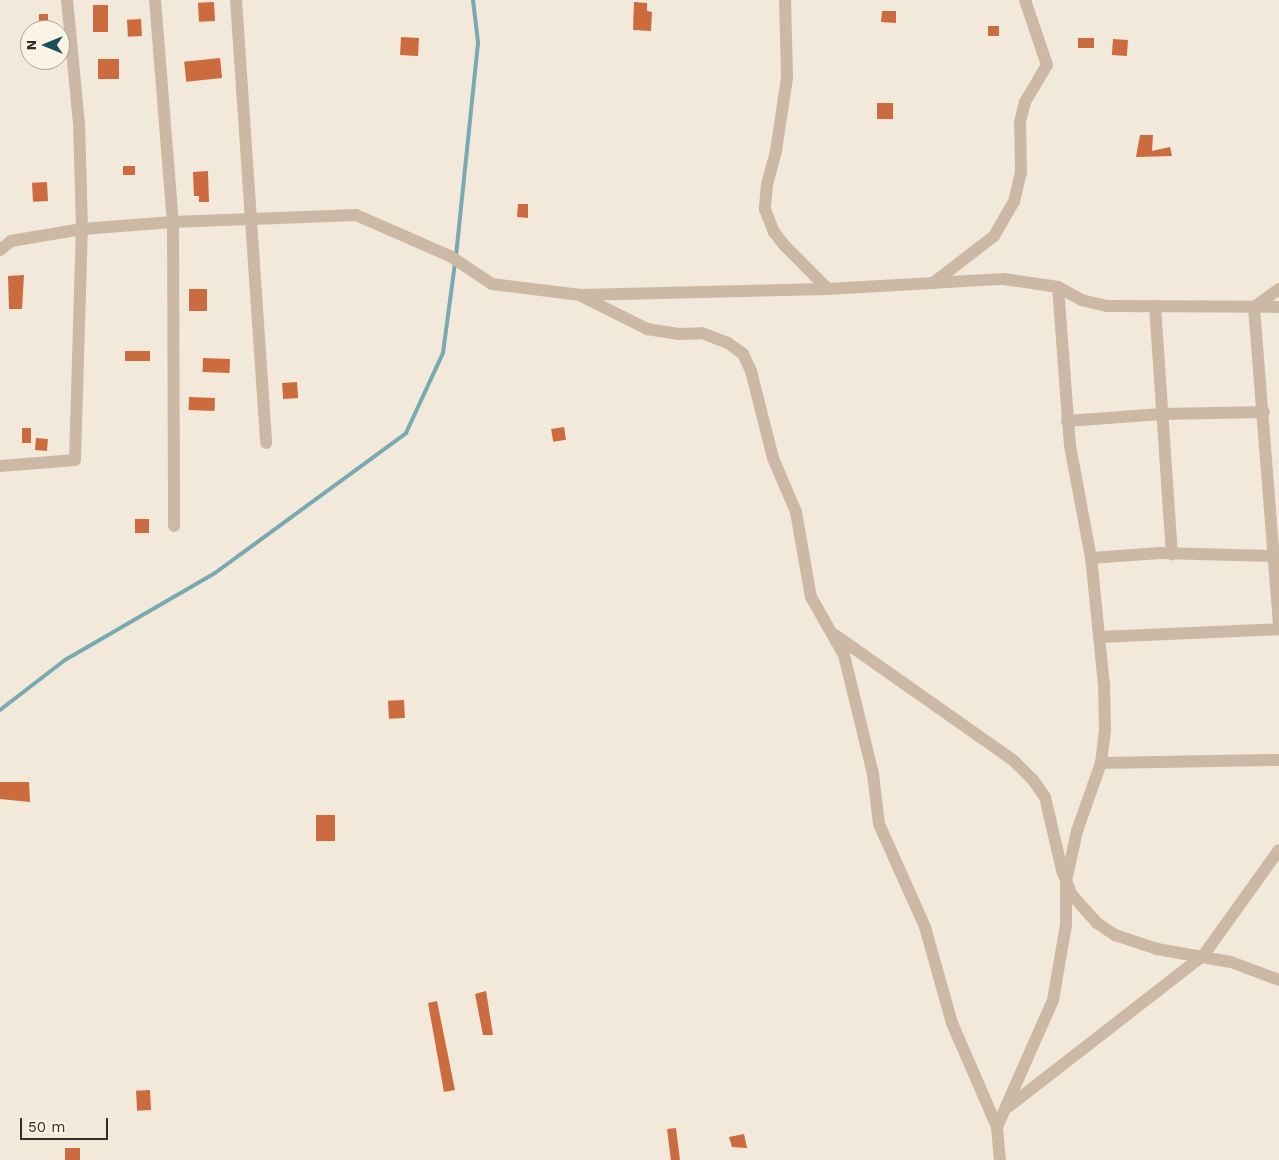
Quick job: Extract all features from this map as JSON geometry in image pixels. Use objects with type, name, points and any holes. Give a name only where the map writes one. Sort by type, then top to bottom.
[{"type":"street","points":[[0,466],[75,460],[82,230],[79,124],[67,0]]},
{"type":"street","points":[[155,0],[173,222],[174,526]]},
{"type":"street","points":[[236,0],[266,443]]},
{"type":"street","points":[[785,0],[787,78],[776,151],[767,184],[765,209],[774,232],[785,246],[828,289]]},
{"type":"street","points":[[933,283],[994,236],[1014,202],[1021,172],[1020,122],[1025,102],[1047,65],[1025,0]]},
{"type":"street","points":[[0,250],[6,240],[82,230],[173,222],[356,215],[450,256],[492,284],[580,295],[828,289],[1004,279],[1058,286],[1081,300],[1106,306],[1279,307]]},
{"type":"street","points":[[997,1127],[1053,1000],[1066,925],[1066,881],[1077,832],[1101,763],[1105,731],[1099,637],[1091,558],[1067,421],[1058,286]]},
{"type":"street","points":[[1254,307],[1279,289]]},
{"type":"street","points":[[580,295],[647,329],[679,334],[702,333],[728,343],[743,354],[751,371],[773,458],[796,512],[811,597],[835,635],[844,655],[868,752],[879,824],[926,926],[952,1023],[997,1127],[1000,1160]]},
{"type":"street","points":[[1154,306],[1172,554]]},
{"type":"street","points":[[1254,307],[1275,536],[1272,556],[1279,622]]},
{"type":"street","points":[[1067,421],[1162,414],[1264,412]]},
{"type":"street","points":[[1091,558],[1172,554],[1272,556]]},
{"type":"street","points":[[1099,637],[1279,629]]},
{"type":"street","points":[[835,635],[1014,761],[1033,780],[1045,797],[1051,815],[1066,881],[1083,911],[1115,935],[1157,949],[1231,962],[1279,980]]},
{"type":"street","points":[[1101,763],[1279,760]]},
{"type":"street","points":[[1006,1108],[1203,956],[1279,850]]},
{"type":"building","points":[[214,2],[215,21],[199,22],[198,3]]},
{"type":"building","points":[[634,2],[647,3],[647,11],[652,12],[651,31],[633,30]]},
{"type":"building","points":[[93,5],[108,5],[108,32],[93,32]]},
{"type":"building","points":[[882,11],[896,11],[896,23],[881,22]]},
{"type":"building","points":[[39,14],[48,14],[48,20],[39,20]]},
{"type":"building","points":[[141,19],[142,36],[128,37],[127,20]]},
{"type":"building","points":[[988,26],[999,26],[999,36],[988,36]]},
{"type":"building","points":[[401,37],[419,38],[418,56],[400,55]]},
{"type":"building","points":[[1078,38],[1094,38],[1094,48],[1078,48]]},
{"type":"building","points":[[1113,39],[1128,40],[1127,56],[1112,55]]},
{"type":"building","points":[[220,58],[222,78],[186,82],[184,62]]},
{"type":"building","points":[[98,59],[119,59],[119,79],[98,79]]},
{"type":"building","points":[[877,103],[893,103],[893,119],[877,119]]},
{"type":"building","points":[[1140,135],[1153,135],[1152,151],[1170,147],[1172,156],[1136,157]]},
{"type":"building","points":[[123,166],[135,166],[135,175],[123,175]]},
{"type":"building","points":[[208,171],[209,202],[199,202],[199,196],[194,196],[193,172]]},
{"type":"building","points":[[47,182],[48,201],[33,202],[32,183]]},
{"type":"building","points":[[518,204],[528,204],[528,218],[517,217]]},
{"type":"building","points":[[24,275],[22,309],[9,309],[8,276]]},
{"type":"building","points":[[189,289],[207,289],[207,311],[189,311]]},
{"type":"building","points":[[125,351],[150,351],[150,361],[125,361]]},
{"type":"building","points":[[203,358],[230,359],[229,373],[203,372]]},
{"type":"building","points":[[297,382],[298,398],[283,399],[282,383]]},
{"type":"building","points":[[189,397],[215,398],[215,411],[189,410]]},
{"type":"building","points":[[564,427],[566,440],[553,442],[551,429]]},
{"type":"building","points":[[22,428],[31,428],[31,443],[22,443]]},
{"type":"building","points":[[36,438],[48,439],[47,451],[35,450]]},
{"type":"building","points":[[135,519],[149,519],[149,533],[135,533]]},
{"type":"building","points":[[404,700],[405,718],[389,719],[388,701]]},
{"type":"building","points":[[0,782],[29,782],[30,802],[0,799]]},
{"type":"building","points":[[316,815],[335,815],[335,841],[316,841]]},
{"type":"building","points":[[486,991],[493,1035],[483,1035],[475,994]]},
{"type":"building","points":[[437,1001],[455,1090],[444,1092],[428,1003]]},
{"type":"building","points":[[150,1090],[151,1110],[137,1111],[136,1091]]},
{"type":"building","points":[[676,1128],[680,1160],[671,1160],[667,1129]]},
{"type":"building","points":[[744,1134],[747,1148],[732,1147],[729,1137]]},
{"type":"building","points":[[65,1148],[80,1148],[80,1160],[65,1160]]},
{"type":"waterway","points":[[456,256],[478,42],[473,0]]},
{"type":"waterway","points":[[0,710],[65,660],[215,573],[406,433],[443,353],[455,263]]}]
